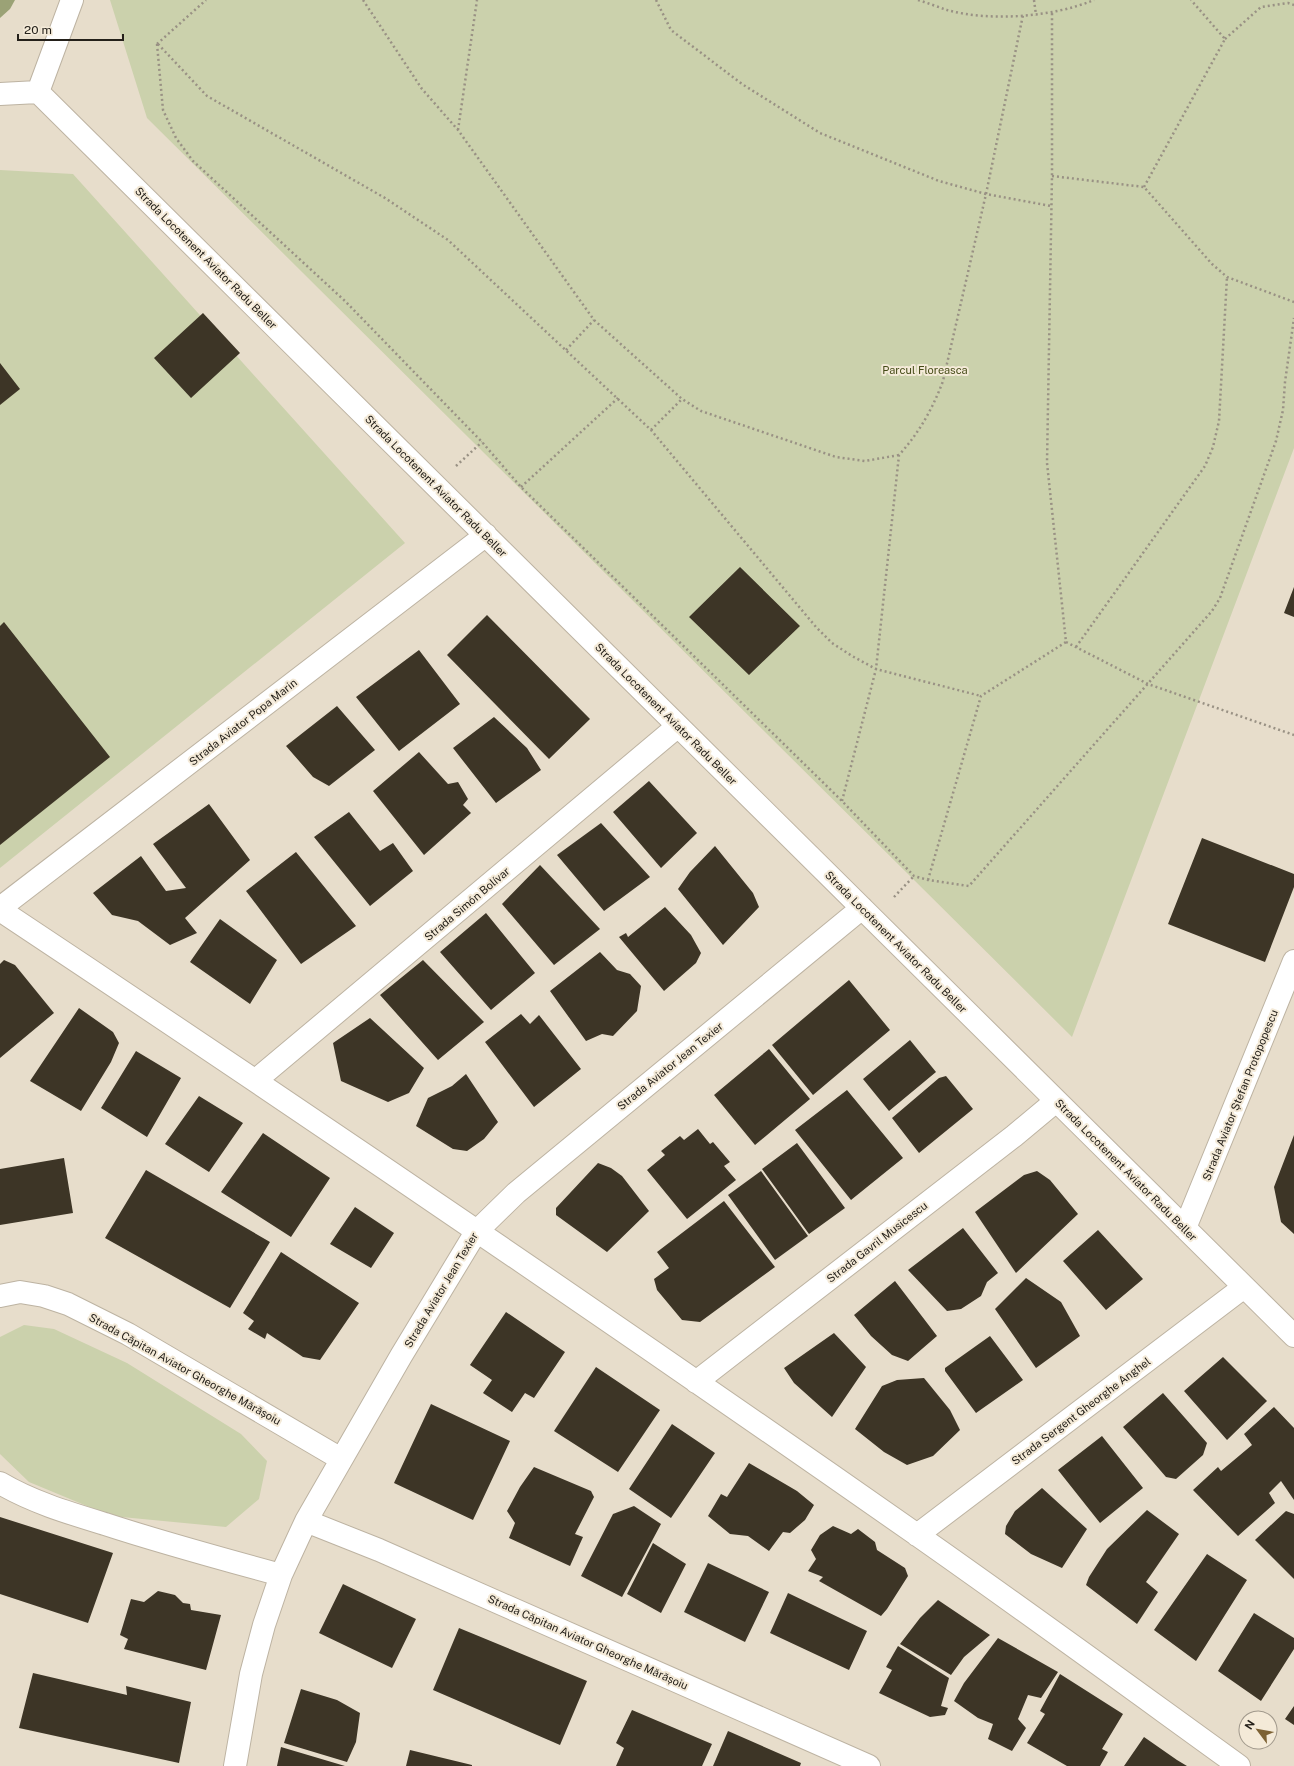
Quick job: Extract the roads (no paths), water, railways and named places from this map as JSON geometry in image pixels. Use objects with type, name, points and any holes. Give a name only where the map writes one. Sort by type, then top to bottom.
[{"type":"street","points":[[0,94],[38,92],[72,0]]},
{"type":"street","name":"Strada Locotenent Aviator Radu Beller","points":[[38,92],[1294,1336]]},
{"type":"street","name":"Strada Aviator Popa Marin","points":[[0,909],[486,536]]},
{"type":"street","name":"Strada Simón Bolívar","points":[[256,1080],[678,726]]},
{"type":"street","name":"Strada Aviator Jean Texier","points":[[235,1766],[251,1674],[264,1625],[281,1575],[306,1521],[341,1459],[476,1232],[516,1193],[862,908]]},
{"type":"street","points":[[0,909],[256,1080],[696,1382],[917,1535],[1239,1766]]},
{"type":"street","name":"Strada Aviator Ștefan Protopopescu","points":[[1185,1228],[1294,961]]},
{"type":"street","name":"Strada Gavril Musicescu","points":[[696,1382],[1056,1101]]},
{"type":"street","name":"Strada Sergent Gheorghe Anghel","points":[[917,1535],[1244,1287]]},
{"type":"street","name":"Strada Căpitan Aviator Gheorghe Mărășoiu","points":[[0,1296],[20,1292],[44,1296],[68,1304],[128,1334],[341,1459]]},
{"type":"street","points":[[0,1483],[14,1491],[67,1512],[176,1547],[281,1575]]},
{"type":"street","name":"Strada Căpitan Aviator Gheorghe Mărășoiu","points":[[306,1521],[379,1550],[869,1766]]},
{"type":"park label","name":"Parcul Floreasca","points":[[925,370]]}]
